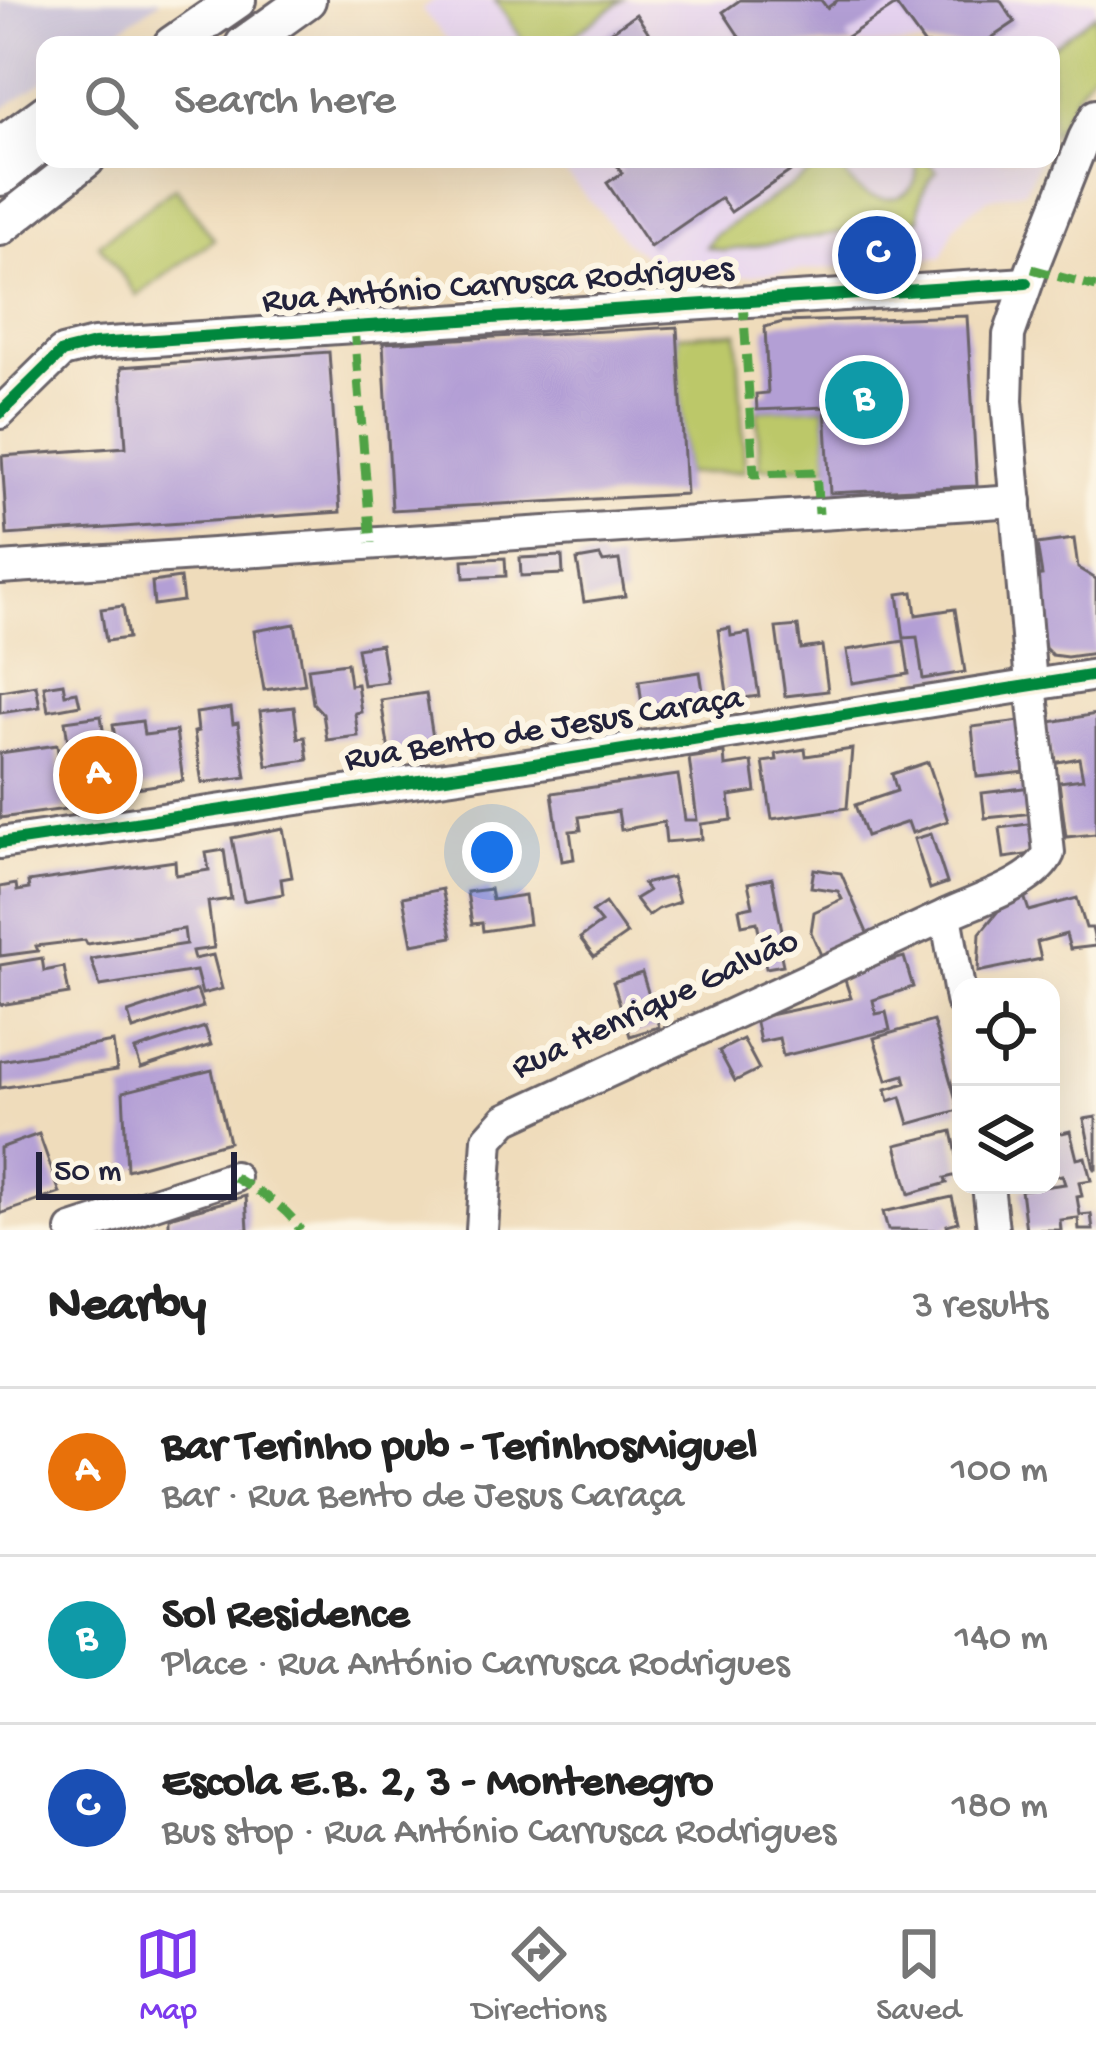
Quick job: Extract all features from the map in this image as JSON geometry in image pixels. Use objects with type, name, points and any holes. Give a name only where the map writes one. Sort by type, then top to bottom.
[{"type":"main road","points":[[185,36],[238,0]]},
{"type":"main road","points":[[257,36],[307,0]]},
{"type":"main road","points":[[0,177],[36,147]]},
{"type":"main road","points":[[0,227],[75,168]]},
{"type":"street","name":"Rua Henrique Galvão","points":[[482,1230],[488,1139],[506,1118],[1043,867],[1049,853],[1007,401],[1009,335],[1096,115]]},
{"type":"street","points":[[0,143],[36,117]]},
{"type":"street","name":"Rua António Carrusca Rodrigues","points":[[0,413],[62,352],[94,344],[1026,283]]},
{"type":"street","points":[[0,568],[1016,501]]},
{"type":"street","name":"Rua Bento de Jesus Caraça","points":[[0,843],[1096,675]]},
{"type":"street","points":[[946,915],[957,978]]},
{"type":"street","points":[[72,1230],[144,1218],[235,1177]]},
{"type":"street","points":[[989,1194],[993,1230]]},
{"type":"shaded area","points":[[0,0],[162,0],[109,36],[36,36],[36,86],[0,111]]},
{"type":"shaded area","points":[[435,0],[1096,0],[1096,67],[1060,122],[1060,36],[444,36],[421,9]]},
{"type":"shaded area","points":[[561,168],[1036,168],[1025,190],[988,199],[964,216],[942,257],[702,280],[671,272],[630,246]]},
{"type":"green space","points":[[495,0],[623,0],[572,36],[520,36]]},
{"type":"green space","points":[[1096,13],[1096,67],[1060,122],[1060,40]]},
{"type":"green space","points":[[818,168],[844,168],[858,189],[887,199],[911,188],[916,168],[937,171],[922,194],[919,220],[724,251],[706,247],[715,235]]},
{"type":"green space","points":[[175,187],[214,239],[137,296],[99,244]]},
{"type":"green space","points":[[737,332],[745,471],[685,474],[677,335]]},
{"type":"green space","points":[[825,407],[829,466],[760,468],[757,410]]},
{"type":"building","points":[[740,0],[821,0],[827,8],[838,0],[1000,0],[1015,22],[994,36],[918,36],[896,5],[849,36],[739,36],[723,12]]},
{"type":"building","points":[[636,14],[651,36],[605,36]]},
{"type":"building","points":[[619,168],[795,168],[731,212],[721,198],[650,247],[607,183],[622,173]]},
{"type":"building","points":[[967,316],[977,486],[830,493],[825,407],[757,410],[756,394],[768,393],[765,327],[783,322]]},
{"type":"building","points":[[677,327],[686,494],[392,510],[383,343]]},
{"type":"building","points":[[329,352],[340,512],[7,535],[2,456],[126,447],[121,367]]},
{"type":"building","points":[[1074,539],[1078,568],[1096,579],[1096,653],[1067,657],[1052,655],[1045,648],[1035,576],[1042,575],[1037,544]]},
{"type":"building","points":[[562,556],[563,574],[521,576],[520,558]]},
{"type":"building","points":[[600,556],[603,562],[619,560],[625,596],[584,602],[577,560]]},
{"type":"building","points":[[505,558],[506,576],[464,578],[463,560]]},
{"type":"building","points":[[180,578],[183,601],[154,605],[152,582]]},
{"type":"building","points":[[913,592],[916,615],[955,609],[965,672],[923,679],[917,637],[904,638],[898,594]]},
{"type":"building","points":[[123,606],[128,638],[106,641],[101,609]]},
{"type":"building","points":[[295,624],[305,684],[264,690],[254,631]]},
{"type":"building","points":[[798,626],[801,649],[822,646],[828,691],[785,696],[776,628]]},
{"type":"building","points":[[730,628],[731,636],[749,633],[759,696],[728,700],[718,630]]},
{"type":"building","points":[[904,641],[909,674],[852,683],[847,650]]},
{"type":"building","points":[[381,644],[387,682],[363,685],[357,648]]},
{"type":"building","points":[[347,663],[350,685],[357,684],[358,736],[327,740],[323,714],[313,703],[308,668]]},
{"type":"building","points":[[700,672],[705,703],[643,713],[639,681]]},
{"type":"building","points":[[63,683],[65,694],[77,692],[80,705],[48,711],[44,686]]},
{"type":"building","points":[[36,685],[40,707],[0,713],[0,691]]},
{"type":"building","points":[[426,693],[435,751],[390,758],[381,700]]},
{"type":"building","points":[[294,707],[298,738],[305,737],[308,760],[267,766],[260,711]]},
{"type":"building","points":[[231,708],[233,724],[238,723],[246,777],[202,783],[194,732],[198,731],[196,713]]},
{"type":"building","points":[[1096,714],[1096,834],[1066,837],[1059,782],[1083,779],[1079,758],[1053,763],[1045,723]]},
{"type":"building","points":[[101,716],[111,784],[97,786],[98,796],[76,799],[65,721]]},
{"type":"building","points":[[142,721],[144,735],[176,731],[183,781],[123,790],[113,725]]},
{"type":"building","points":[[1021,721],[1026,772],[977,777],[972,727]]},
{"type":"building","points":[[57,745],[66,809],[0,818],[0,753]]},
{"type":"building","points":[[805,749],[806,756],[852,749],[847,808],[772,819],[763,762],[777,760],[776,754]]},
{"type":"building","points":[[724,753],[725,766],[752,762],[756,792],[729,796],[732,820],[701,824],[702,839],[666,842],[664,822],[621,830],[618,811],[579,817],[581,830],[570,831],[574,859],[562,861],[552,793],[678,775],[685,820],[697,820],[689,758]]},
{"type":"building","points":[[928,762],[948,821],[912,833],[908,822],[866,836],[855,805],[897,791],[892,774]]},
{"type":"building","points":[[1032,787],[1035,813],[985,818],[982,793]]},
{"type":"building","points":[[1035,823],[1039,853],[1004,858],[1000,828]]},
{"type":"building","points":[[283,828],[292,877],[281,879],[283,894],[244,901],[232,838]]},
{"type":"building","points":[[931,834],[947,883],[930,889],[914,839]]},
{"type":"building","points":[[224,850],[231,899],[208,902],[214,948],[192,951],[194,959],[213,955],[222,989],[202,994],[196,971],[100,986],[91,959],[186,944],[184,929],[87,944],[85,940],[36,946],[38,951],[0,956],[0,887],[16,884],[17,891],[29,889],[28,882],[175,861],[176,875],[209,870],[206,853]]},
{"type":"building","points":[[814,869],[841,873],[868,935],[821,955],[811,932],[814,912],[842,899],[838,891],[811,887]]},
{"type":"building","points":[[672,877],[679,902],[648,916],[635,899],[648,891],[643,884]]},
{"type":"building","points":[[772,878],[784,941],[778,942],[783,965],[766,968],[757,922],[742,925],[739,909],[753,906],[748,883]]},
{"type":"building","points":[[442,889],[452,937],[412,944],[403,897]]},
{"type":"building","points":[[490,889],[492,900],[525,895],[529,924],[483,931],[482,923],[472,924],[467,892]]},
{"type":"building","points":[[1024,896],[1029,911],[1077,898],[1096,946],[1070,949],[1066,934],[1037,942],[1041,959],[978,972],[980,933],[998,911]]},
{"type":"building","points":[[605,903],[627,934],[594,957],[580,938],[601,923],[592,912]]},
{"type":"building","points":[[904,957],[913,987],[873,1000],[876,1014],[886,1012],[890,1030],[783,1056],[779,1038],[760,1042],[755,1018],[851,998],[843,974]]},
{"type":"building","points":[[42,958],[44,971],[64,967],[69,994],[0,1005],[0,965]]},
{"type":"building","points":[[642,973],[659,1027],[630,1036],[613,982]]},
{"type":"building","points":[[197,990],[203,1007],[133,1030],[128,1013]]},
{"type":"building","points":[[933,1021],[952,1086],[952,1112],[909,1124],[901,1097],[889,1101],[886,1089],[906,1083],[904,1075],[887,1080],[874,1038]]},
{"type":"building","points":[[205,1027],[211,1045],[141,1068],[135,1050]]},
{"type":"building","points":[[743,1039],[759,1069],[735,1081],[719,1051]]},
{"type":"building","points":[[113,1042],[117,1070],[0,1088],[0,1061]]},
{"type":"building","points":[[212,1070],[229,1142],[127,1170],[123,1092]]},
{"type":"building","points":[[1096,1117],[1096,1169],[1094,1169],[1084,1119]]},
{"type":"building","points":[[952,1131],[952,1176],[945,1178],[947,1183],[909,1194],[896,1145]]},
{"type":"building","points":[[1070,1131],[1077,1159],[1085,1157],[1091,1180],[1079,1182],[1082,1196],[1077,1197],[1080,1215],[1091,1214],[1093,1230],[1079,1230],[1078,1218],[1060,1220],[1061,1230],[1026,1230],[1022,1194],[1060,1194],[1060,1185],[1065,1184],[1060,1134]]},
{"type":"building","points":[[39,1134],[60,1193],[0,1214],[0,1148]]},
{"type":"building","points":[[246,1196],[248,1230],[169,1230],[169,1217]]},
{"type":"building","points":[[952,1197],[958,1222],[947,1225],[948,1230],[888,1230],[883,1212]]},
{"type":"marked path","points":[[1032,269],[1096,287]]},
{"type":"marked path","points":[[743,301],[754,474],[816,472],[819,514]]},
{"type":"marked path","points":[[354,327],[371,543]]},
{"type":"marked path","points":[[234,1177],[279,1206],[300,1230]]},
{"type":"cycle path","points":[[0,413],[62,352],[94,344],[1026,283]]},
{"type":"cycle path","points":[[0,843],[1096,675]]},
{"type":"place","name":"Escola E.B. 2, 3 - Montenegro","points":[[877,255]]},
{"type":"place","name":"Sol Residence","points":[[864,400]]},
{"type":"place","name":"Bar Terinho pub - TerinhosMiguel","points":[[98,775]]}]
